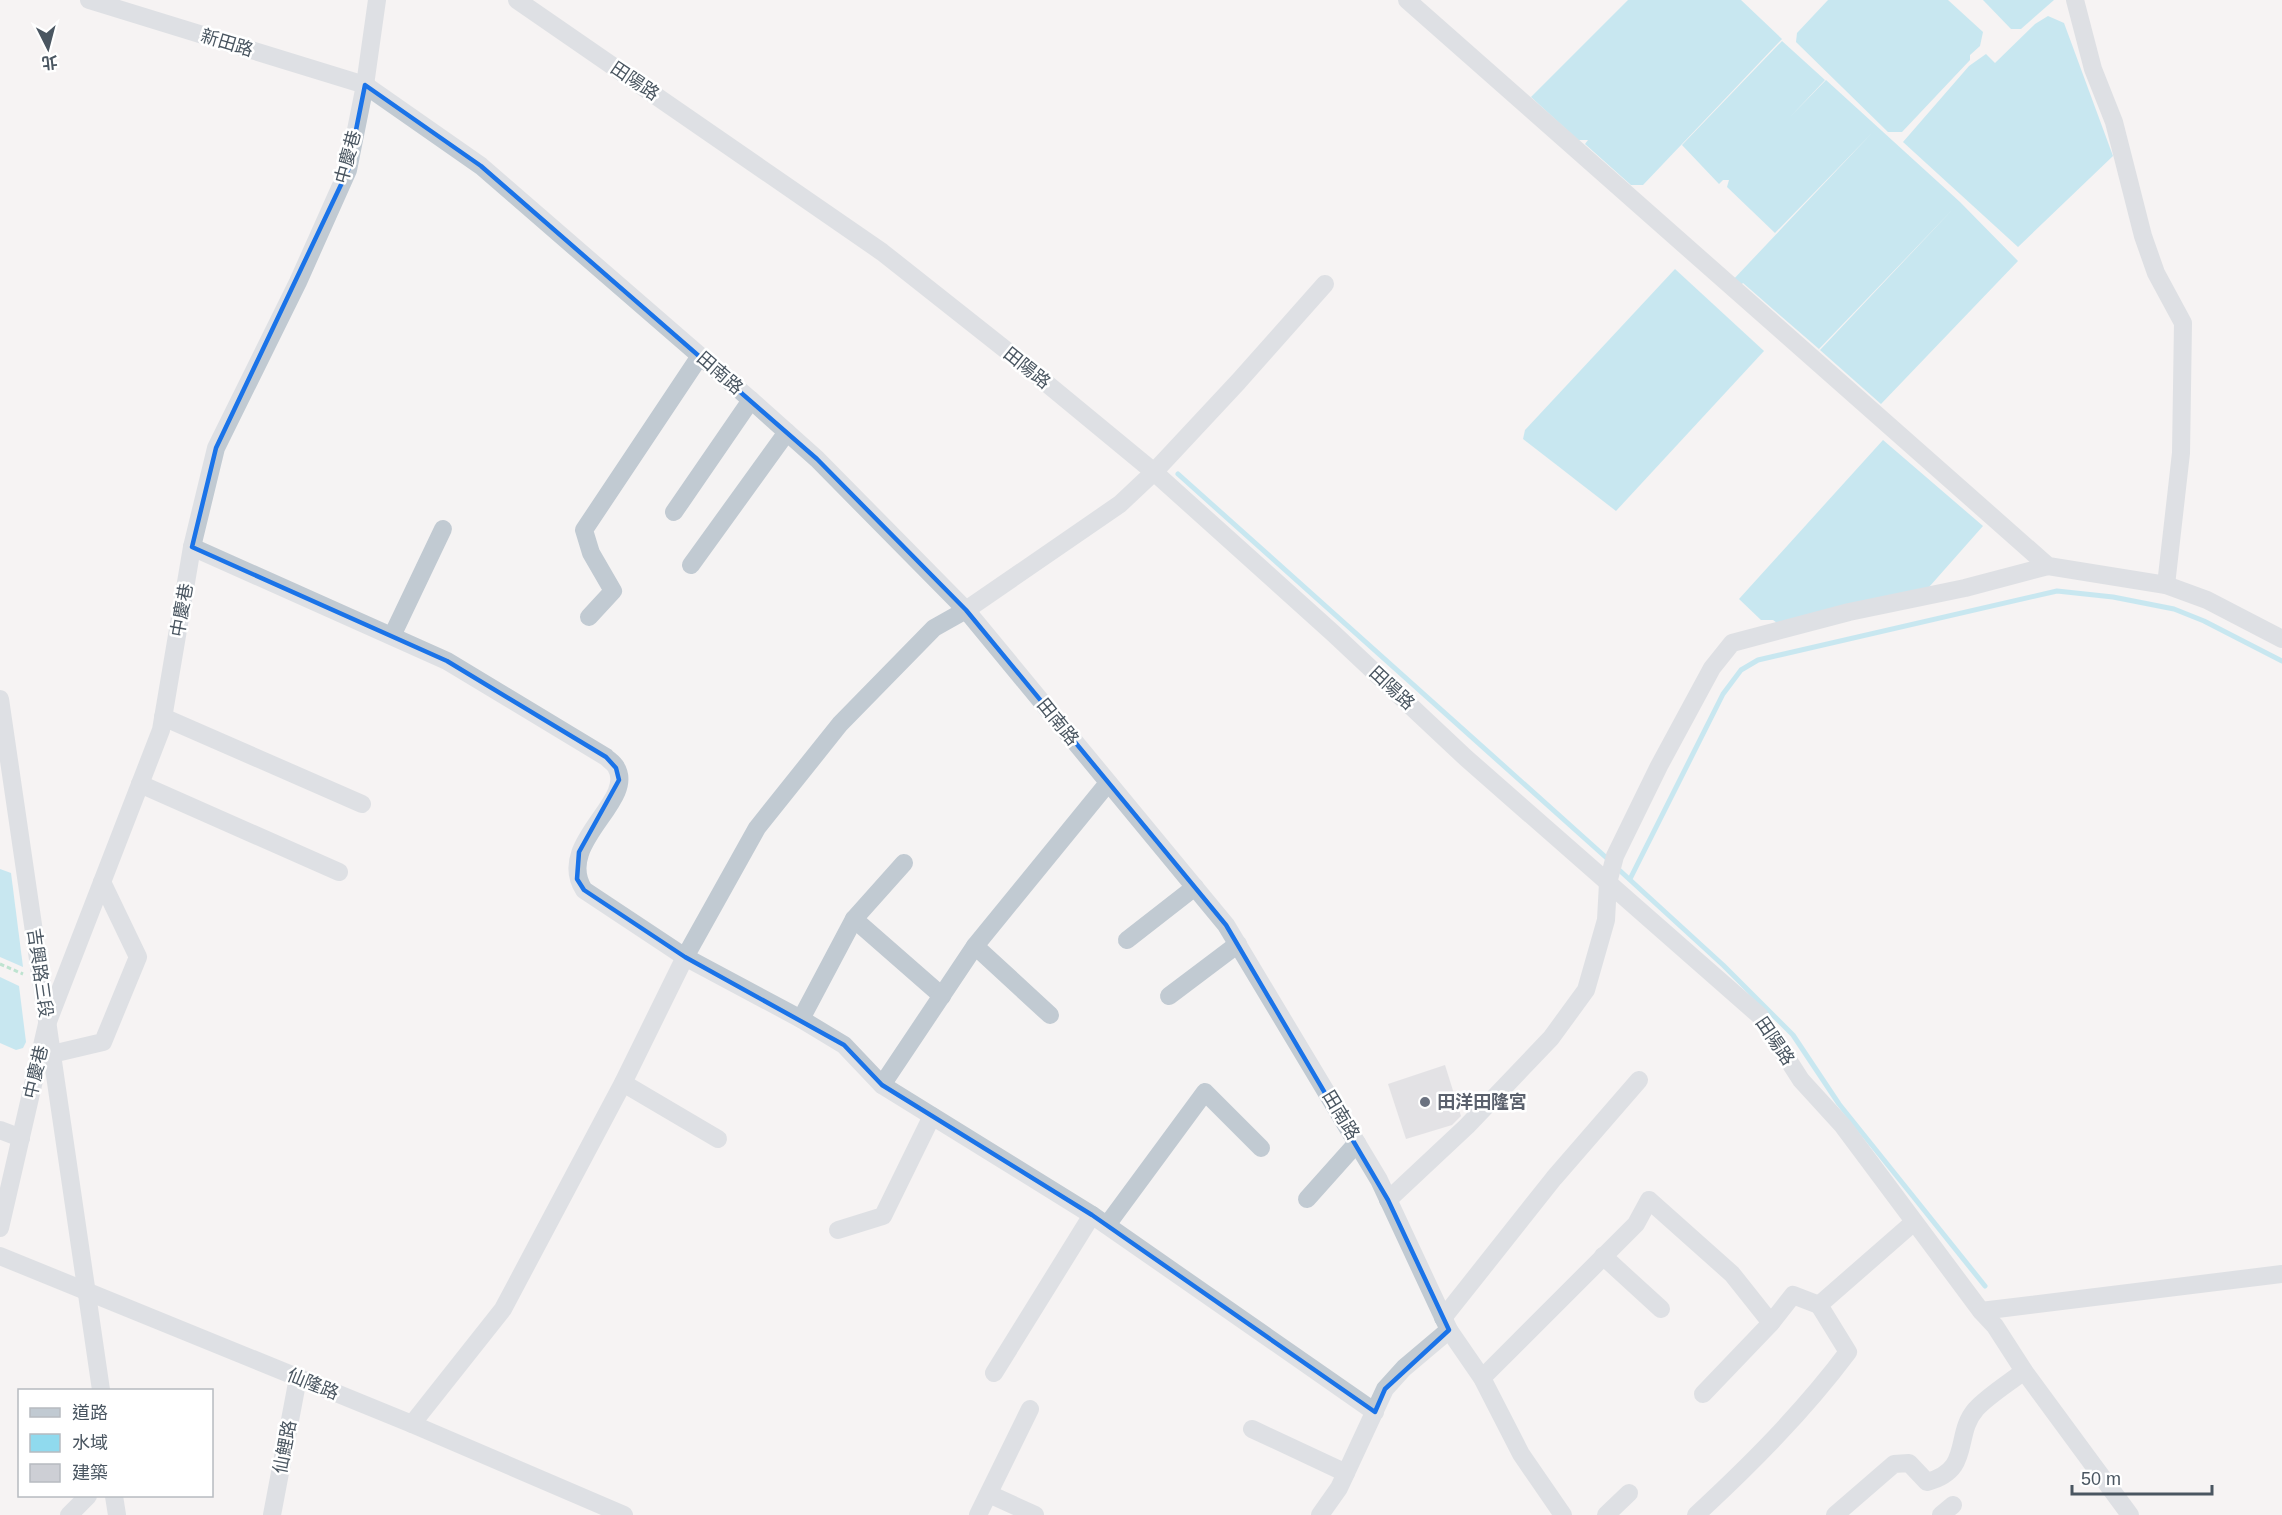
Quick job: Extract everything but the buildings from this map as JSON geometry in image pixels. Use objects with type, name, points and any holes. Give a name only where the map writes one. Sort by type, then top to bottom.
[{"type":"street","name":"新田路","points":[[88,0],[365,85]]},
{"type":"street","name":"中慶巷","points":[[0,1228],[47,1024],[161,729],[192,547],[216,448],[298,282],[348,170],[365,85],[377,0]]},
{"type":"street","name":"田陽路","points":[[517,0],[882,252],[1011,354],[1155,472],[1334,634],[1466,758],[1610,879],[1760,1016],[1801,1080],[1843,1126],[1981,1311],[1995,1326],[2024,1371],[2130,1515]]},
{"type":"street","points":[[1407,0],[2048,566]]},
{"type":"street","points":[[2075,0],[2093,69],[2114,122],[2143,236],[2156,273],[2183,323],[2181,453],[2166,585]]},
{"type":"street","name":"田南路","points":[[365,85],[481,166],[751,400],[817,459],[966,610],[1226,925],[1357,1143],[1388,1200],[1446,1324],[1482,1378],[1521,1454],[1563,1515]]},
{"type":"street","points":[[412,1424],[503,1309],[623,1083],[685,957],[757,828],[840,724],[934,628],[966,610],[1120,504],[1155,472],[1325,284]]},
{"type":"street","points":[[590,617],[613,591],[591,553],[584,530],[700,356]]},
{"type":"street","points":[[674,512],[751,400]]},
{"type":"street","points":[[691,565],[787,432]]},
{"type":"street","points":[[392,636],[443,529]]},
{"type":"street","points":[[192,547],[447,661],[606,757],[616,768],[619,780],[614,796],[579,852],[576,864],[577,879],[584,890],[685,957],[801,1018],[844,1045],[882,1085],[1099,1220],[1375,1412]]},
{"type":"street","points":[[1388,1200],[1467,1126],[1551,1038],[1586,990],[1606,920],[1615,856],[1659,766],[1712,668],[1732,644],[1849,612],[1965,588],[2048,566],[2166,585],[2208,600],[2282,639]]},
{"type":"street","name":"吉興路三段","points":[[0,699],[100,1389]]},
{"type":"street","points":[[163,717],[362,804]]},
{"type":"street","points":[[882,1085],[975,946],[1108,783]]},
{"type":"street","points":[[140,784],[339,872]]},
{"type":"street","points":[[801,1018],[854,919],[904,863]]},
{"type":"street","points":[[52,1054],[103,1042],[138,957],[102,882]]},
{"type":"street","points":[[1127,940],[1195,887]]},
{"type":"street","points":[[854,919],[942,996]]},
{"type":"street","points":[[1169,996],[1238,944]]},
{"type":"street","points":[[975,946],[1050,1015]]},
{"type":"street","points":[[1320,1515],[1339,1488],[1385,1389],[1446,1324],[1554,1179],[1639,1080]]},
{"type":"street","points":[[623,1083],[718,1139]]},
{"type":"street","points":[[994,1373],[1099,1220],[1205,1092],[1261,1148]]},
{"type":"street","points":[[838,1230],[883,1216],[932,1116]]},
{"type":"street","points":[[0,1130],[21,1138]]},
{"type":"street","points":[[1307,1199],[1357,1143]]},
{"type":"street","points":[[1482,1378],[1636,1224],[1649,1200],[1732,1274],[1771,1323]]},
{"type":"street","points":[[1819,1305],[1914,1222]]},
{"type":"street","name":"仙隆路","points":[[0,1256],[412,1424],[624,1515]]},
{"type":"street","points":[[1603,1256],[1661,1309]]},
{"type":"street","points":[[1981,1311],[2282,1274]]},
{"type":"street","points":[[1696,1515],[1757,1458],[1820,1389],[1848,1352],[1819,1305],[1793,1295],[1771,1323],[1703,1394]]},
{"type":"street","points":[[1835,1515],[1894,1464],[1909,1463],[1927,1482],[1935,1480],[1953,1468],[1961,1453],[1966,1426],[1976,1409],[2024,1371]]},
{"type":"street","name":"仙鯉路","points":[[272,1515],[298,1378]]},
{"type":"street","points":[[978,1515],[1030,1409]]},
{"type":"street","points":[[1252,1429],[1346,1473]]},
{"type":"street","points":[[1606,1515],[1629,1493]]},
{"type":"street","points":[[989,1494],[1035,1515]]},
{"type":"street","points":[[69,1515],[87,1497]]},
{"type":"street","points":[[114,1497],[117,1515]]},
{"type":"highlighted area","points":[[365,85],[481,166],[751,400],[817,459],[966,610],[1226,925],[1388,1200],[1449,1330],[1385,1389],[1375,1412],[1092,1215],[882,1085],[844,1045],[685,957],[584,890],[577,879],[579,852],[619,780],[616,768],[606,757],[447,661],[192,547],[216,448],[348,170]]},
{"type":"water","points":[[1628,0],[1741,0],[1782,39],[1643,185],[1631,185],[1585,144],[1588,140],[1578,140],[1531,97]]},
{"type":"water","points":[[1828,0],[1948,0],[1983,32],[1980,46],[1970,55],[1970,60],[1902,132],[1888,132],[1796,42],[1797,33]]},
{"type":"water","points":[[1983,0],[2054,0],[2021,29],[2011,29]]},
{"type":"water","points":[[2048,16],[2064,23],[2113,156],[2018,247],[1903,142],[1969,66],[1986,54],[1995,63],[2035,24]]},
{"type":"water","points":[[1782,41],[1825,80],[1790,117],[1826,80],[1960,202],[2018,261],[1881,404],[1820,350],[1954,208],[1819,349],[1743,283],[1738,288],[1731,282],[1872,133],[1775,233],[1727,187],[1729,180],[1723,180],[1719,184],[1682,145]]},
{"type":"water","points":[[1675,269],[1764,351],[1616,511],[1523,439],[1525,430]]},
{"type":"water","points":[[1883,440],[1983,526],[1922,595],[1784,628],[1773,620],[1761,620],[1739,599]]},
{"type":"water","points":[[0,869],[11,873],[23,967],[0,957]]},
{"type":"water","points":[[0,977],[19,986],[26,1042],[23,1048],[16,1050],[0,1043]]},
{"type":"waterway","points":[[1178,474],[1610,861]]},
{"type":"waterway","points":[[1630,879],[1723,694],[1741,670],[1758,660],[2057,591],[2113,597],[2174,609],[2204,621],[2282,661]]},
{"type":"waterway","points":[[1617,868],[1723,965],[1793,1035],[1839,1104],[1985,1286]]},
{"type":"place","name":"田洋田隆宮","points":[[1425,1102]]}]
